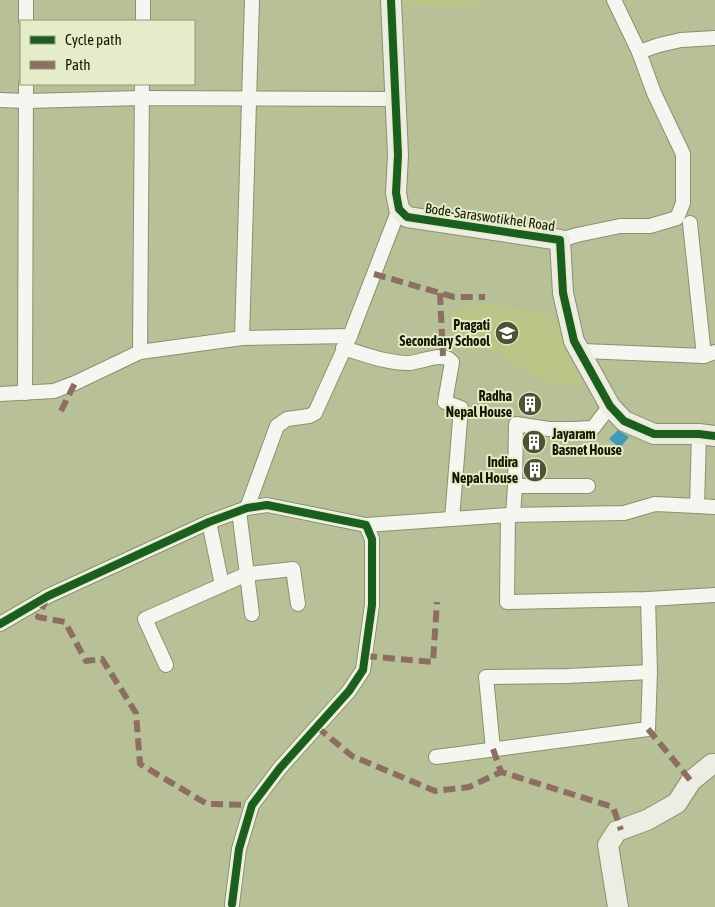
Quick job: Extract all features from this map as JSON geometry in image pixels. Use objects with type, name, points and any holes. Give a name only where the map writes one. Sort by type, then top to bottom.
[{"type":"street","points":[[26,0],[26,20]]},
{"type":"street","points":[[143,0],[143,20]]},
{"type":"street","points":[[242,338],[252,0]]},
{"type":"street","points":[[252,614],[247,574],[243,510],[277,426],[287,420],[315,413],[346,342],[399,209],[396,193],[398,156],[391,0]]},
{"type":"street","points":[[560,240],[620,226],[650,226],[677,218],[683,203],[682,154],[654,93],[639,52],[614,0]]},
{"type":"street","points":[[639,52],[681,40],[715,38]]},
{"type":"street","points":[[26,85],[26,393]]},
{"type":"street","points":[[140,352],[142,85]]},
{"type":"street","points":[[0,100],[142,98],[395,99]]},
{"type":"street","name":"Bode-Saraswotikhel Road","points":[[399,209],[407,217],[560,240],[563,293],[574,341],[610,406],[624,420],[654,434],[707,435]]},
{"type":"street","points":[[583,351],[710,354],[690,223]]},
{"type":"street","points":[[0,394],[54,391],[140,352],[242,338],[346,342],[384,360],[408,363],[442,356],[452,362],[445,402],[461,408],[452,519]]},
{"type":"street","points":[[610,406],[593,428],[572,430],[549,429],[517,419],[515,486],[510,515],[508,602],[648,599],[715,595]]},
{"type":"street","points":[[697,506],[707,435]]},
{"type":"street","points":[[515,486],[588,486]]},
{"type":"street","points":[[0,624],[48,596],[209,522],[243,510],[267,505],[366,525],[510,515],[624,512],[655,504],[715,507]]},
{"type":"street","points":[[209,522],[222,585]]},
{"type":"street","points":[[232,904],[239,849],[252,805],[280,768],[349,692],[364,670],[372,605],[372,539],[366,525]]},
{"type":"street","points":[[166,664],[145,619],[247,574],[293,569],[298,604]]},
{"type":"street","points":[[436,757],[648,730],[650,672],[648,599]]},
{"type":"street","points":[[492,749],[486,677],[650,672]]},
{"type":"street","points":[[618,907],[608,845],[617,831],[647,820],[677,803],[690,781],[712,764],[715,764]]},
{"type":"shaded area","points":[[397,0],[477,0],[478,7],[397,5]]},
{"type":"shaded area","name":"Pragati Secondary School","points":[[483,302],[556,316],[570,360],[583,386],[549,383],[514,366],[501,352],[455,349],[450,314]]},
{"type":"water","points":[[618,430],[629,437],[620,448],[609,439]]},
{"type":"marked path","points":[[374,274],[454,297],[485,297]]},
{"type":"marked path","points":[[440,293],[443,356]]},
{"type":"marked path","points":[[61,411],[75,383]]},
{"type":"marked path","points":[[47,598],[38,617],[65,622],[86,661],[102,659],[136,713],[140,764],[207,804],[252,805]]},
{"type":"marked path","points":[[365,656],[433,662],[437,602]]},
{"type":"marked path","points":[[317,727],[352,756],[435,791],[469,787],[501,772]]},
{"type":"marked path","points":[[648,729],[691,781]]},
{"type":"marked path","points":[[493,749],[501,772],[613,807],[621,830]]},
{"type":"cycle path","points":[[391,0],[398,155],[396,193],[399,209],[407,217],[560,240],[563,293],[574,341],[610,406],[624,421],[654,434],[715,436]]},
{"type":"cycle path","points":[[0,624],[48,596],[209,522],[247,508],[267,505],[366,525],[372,539],[372,605],[363,670],[349,691],[280,768],[252,805],[239,849],[232,904]]},
{"type":"place","name":"Pragati Secondary School","points":[[507,333]]},
{"type":"place","name":"Radha Nepal House","points":[[530,404]]},
{"type":"place","name":"Jayaram Basnet House","points":[[534,442]]},
{"type":"place","name":"Indira Nepal House","points":[[535,470]]}]
